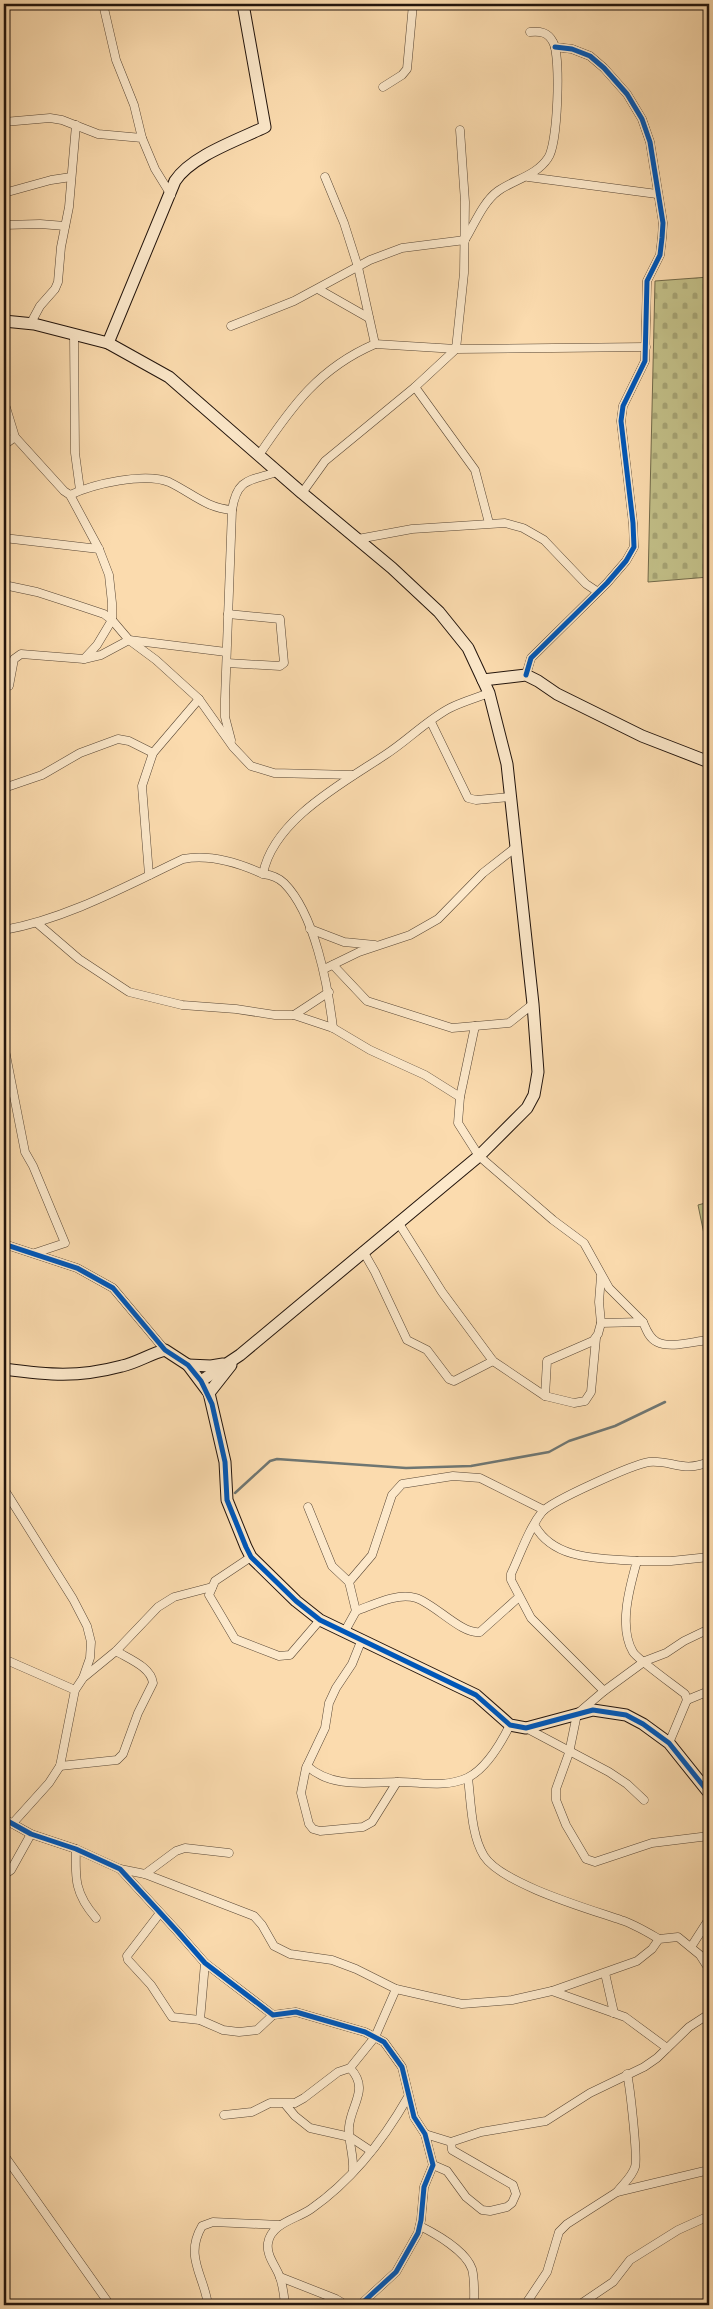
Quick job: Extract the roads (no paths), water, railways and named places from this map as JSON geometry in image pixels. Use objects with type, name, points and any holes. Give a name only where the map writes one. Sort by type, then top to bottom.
[{"type":"street","points":[[4,5],[14,4]]},
{"type":"street","points":[[103,4],[116,60],[134,105],[142,138],[155,169],[171,195]]},
{"type":"street","points":[[108,343],[171,195],[175,181],[181,171],[193,163],[265,127],[243,4]]},
{"type":"street","points":[[383,87],[402,75],[407,69],[413,4]]},
{"type":"street","points":[[231,326],[254,318],[318,289],[358,267],[402,248],[465,240],[498,191],[528,177],[549,158],[554,142],[557,89],[555,48],[546,34],[538,31],[530,32]]},
{"type":"street","points":[[526,675],[531,658],[598,592],[626,561],[634,547],[634,522],[621,421],[624,406],[645,361],[647,281],[660,255],[663,222],[650,142],[642,119],[626,94],[604,68],[590,56],[572,49],[555,48]]},
{"type":"street","points":[[4,122],[50,118],[62,120],[98,134],[142,138]]},
{"type":"street","points":[[34,324],[33,319],[40,306],[55,289],[58,282],[76,125]]},
{"type":"street","points":[[302,493],[325,462],[415,387],[456,349],[462,310],[465,240],[460,130]]},
{"type":"street","points":[[4,193],[51,180],[71,177]]},
{"type":"street","points":[[325,177],[344,223],[358,267],[375,344]]},
{"type":"street","points":[[528,177],[657,194]]},
{"type":"street","points":[[4,225],[40,224],[65,226]]},
{"type":"street","points":[[318,289],[369,318]]},
{"type":"street","points":[[4,321],[34,324],[108,343],[169,377],[302,493],[418,590],[439,612],[468,648],[489,692],[507,764],[533,1004],[538,1072],[534,1095],[527,1108],[479,1156],[235,1358],[201,1381]]},
{"type":"street","points":[[74,334],[74,453],[80,490]]},
{"type":"street","points":[[259,455],[290,409],[315,383],[341,362],[375,344],[456,349],[646,347]]},
{"type":"street","points":[[415,387],[475,470],[489,523]]},
{"type":"street","points":[[4,401],[15,437],[64,491],[70,495],[99,548],[109,575],[112,620],[97,646],[84,659]]},
{"type":"street","points":[[4,445],[15,437]]},
{"type":"street","points":[[233,747],[225,717],[232,510],[235,495],[240,484],[278,472]]},
{"type":"street","points":[[70,495],[80,490],[117,481],[144,478],[167,482],[211,507],[232,510]]},
{"type":"street","points":[[358,539],[412,528],[505,523],[523,528],[544,540],[586,584],[598,592]]},
{"type":"street","points":[[4,538],[99,548]]},
{"type":"street","points":[[4,585],[69,602],[104,614],[112,620],[129,640],[156,660],[199,699],[233,747],[251,766],[274,773],[353,775]]},
{"type":"street","points":[[227,663],[280,666],[284,663],[280,619],[277,617],[228,614]]},
{"type":"street","points":[[4,687],[9,686],[11,683],[16,656],[21,654],[84,659],[101,655],[129,640],[226,652]]},
{"type":"street","points":[[483,680],[526,675],[557,694],[642,736],[709,762]]},
{"type":"street","points":[[263,874],[266,859],[282,835],[304,813],[353,775],[387,754],[450,708],[489,692]]},
{"type":"street","points":[[149,875],[142,786],[154,753],[199,699]]},
{"type":"street","points":[[431,722],[468,798],[476,800],[511,797]]},
{"type":"street","points":[[4,788],[42,775],[80,753],[118,739],[130,741],[154,753]]},
{"type":"street","points":[[324,969],[359,952],[410,934],[438,919],[484,873],[516,847]]},
{"type":"street","points":[[4,930],[37,922],[149,875],[182,859],[203,857],[274,876],[284,883],[298,904],[310,929],[324,969],[333,1028]]},
{"type":"street","points":[[37,922],[79,959],[129,992],[182,1005],[236,1009],[275,1015],[294,1015],[333,1028],[342,1036],[425,1075],[460,1097]]},
{"type":"street","points":[[310,929],[344,942],[380,945]]},
{"type":"street","points":[[333,965],[368,1001],[452,1028],[509,1024],[533,1004]]},
{"type":"street","points":[[294,1015],[329,992]]},
{"type":"street","points":[[475,1026],[460,1097],[458,1123],[479,1156],[553,1220],[584,1243],[592,1254],[601,1276],[609,1288],[642,1322],[649,1335],[657,1342],[669,1344],[709,1340]]},
{"type":"street","points":[[4,1045],[25,1152],[33,1166],[65,1243],[35,1254]]},
{"type":"street","points":[[398,1222],[442,1292],[493,1361],[545,1396],[574,1403],[585,1401],[591,1392],[592,1357],[601,1323],[599,1302],[601,1276]]},
{"type":"street","points":[[4,1244],[77,1268],[113,1288],[165,1350],[188,1365],[209,1393],[225,1462],[227,1500],[251,1557],[296,1601],[320,1620],[476,1695],[510,1725],[526,1728],[627,1784],[644,1800]]},
{"type":"street","points":[[363,1251],[407,1340],[427,1350],[449,1380],[454,1381],[493,1361]]},
{"type":"street","points":[[601,1323],[642,1322]]},
{"type":"street","points":[[545,1396],[547,1361],[596,1338]]},
{"type":"street","points":[[4,1369],[72,1376],[124,1366],[165,1350]]},
{"type":"street","points":[[188,1365],[211,1366],[235,1358]]},
{"type":"street","points":[[209,1393],[235,1358]]},
{"type":"street","points":[[604,1691],[538,1627],[526,1611],[511,1580],[511,1574],[544,1510],[608,1477],[638,1464],[650,1462],[676,1467],[697,1467],[709,1462]]},
{"type":"street","points":[[349,1582],[372,1555],[392,1495],[402,1484],[453,1476],[480,1478],[544,1510]]},
{"type":"street","points":[[4,1489],[73,1599],[87,1626],[91,1642],[90,1658],[83,1678]]},
{"type":"street","points":[[308,1507],[332,1566],[349,1582],[356,1611]]},
{"type":"street","points":[[535,1526],[542,1537],[563,1550],[587,1557],[637,1561],[709,1557]]},
{"type":"street","points":[[251,1557],[215,1582],[209,1595],[236,1638],[279,1656],[290,1655],[320,1620]]},
{"type":"street","points":[[637,1561],[628,1594],[627,1625],[633,1652],[684,1694],[687,1700],[670,1743]]},
{"type":"street","points":[[13,1823],[49,1783],[60,1766],[74,1690],[83,1678],[116,1651],[158,1607],[166,1602],[212,1587]]},
{"type":"street","points":[[344,1631],[356,1611],[393,1599],[416,1598],[466,1629],[476,1633],[484,1630],[519,1597]]},
{"type":"street","points":[[709,1630],[684,1641],[666,1653],[645,1661],[604,1691],[577,1714],[569,1753],[558,1779],[556,1800],[566,1825],[586,1859],[595,1862],[604,1861],[652,1843],[709,1836]]},
{"type":"street","points":[[362,1639],[352,1664],[336,1688],[329,1703],[324,1728],[307,1766],[301,1793],[308,1824],[313,1829],[320,1831],[363,1827],[372,1822],[397,1782]]},
{"type":"street","points":[[60,1766],[107,1762],[117,1760],[123,1754],[138,1713],[153,1683],[150,1674],[143,1667],[116,1651]]},
{"type":"street","points":[[4,1659],[74,1690]]},
{"type":"street","points":[[687,1700],[709,1692]]},
{"type":"street","points":[[526,1728],[593,1710],[626,1715],[644,1724],[670,1743],[709,1793]]},
{"type":"street","points":[[307,1766],[326,1778],[343,1782],[397,1782],[434,1785],[468,1778],[492,1756],[510,1725]]},
{"type":"street","points":[[468,1778],[477,1841],[490,1865],[507,1875],[576,1906],[624,1920],[659,1939],[678,1937],[691,1947],[709,1969]]},
{"type":"street","points":[[4,1819],[31,1834],[76,1849],[120,1869],[145,1874],[174,1887],[254,1916],[262,1925],[274,1946],[290,1954],[332,1960],[356,1969],[396,1989],[462,2004],[512,2000],[552,1991],[628,1965],[644,1957],[659,1939]]},
{"type":"street","points":[[4,1875],[11,1870],[31,1834]]},
{"type":"street","points":[[145,1874],[176,1851],[184,1848],[229,1853]]},
{"type":"street","points":[[76,1849],[75,1878],[78,1892],[96,1918]]},
{"type":"street","points":[[120,1869],[205,1963],[273,2015]]},
{"type":"street","points":[[160,1913],[129,1952],[128,1960],[151,1986],[172,2017],[200,2020],[223,2030],[239,2032],[257,2030],[273,2015],[296,2012],[375,2037],[390,2049],[402,2067],[414,2117],[425,2134],[433,2165],[424,2187],[420,2226],[404,2262],[396,2272],[360,2305]]},
{"type":"street","points":[[691,1947],[709,1919]]},
{"type":"street","points":[[200,2020],[205,1963]]},
{"type":"street","points":[[605,1973],[614,2013]]},
{"type":"street","points":[[224,2115],[252,2112],[270,2103],[285,2104],[300,2100],[338,2072],[350,2068],[375,2037],[396,1989]]},
{"type":"street","points":[[552,1991],[625,2017],[668,2048]]},
{"type":"street","points":[[425,2134],[451,2142],[480,2132],[546,2121],[590,2093],[644,2067],[668,2048],[689,2027],[709,2014]]},
{"type":"street","points":[[350,2068],[357,2075],[359,2082],[358,2096],[350,2118],[350,2137],[354,2152],[353,2170]]},
{"type":"street","points":[[537,2305],[527,2303],[547,2272],[553,2248],[562,2228],[617,2192],[632,2174],[636,2162],[631,2092],[627,2074]]},
{"type":"street","points":[[285,2305],[280,2277],[270,2258],[268,2246],[271,2234],[280,2225],[312,2209],[353,2170],[371,2151],[408,2097]]},
{"type":"street","points":[[285,2104],[295,2116],[310,2128],[350,2137],[371,2151]]},
{"type":"street","points":[[433,2165],[447,2171],[456,2185],[478,2208],[490,2211],[507,2207],[512,2203],[516,2194],[513,2185],[452,2150],[451,2142]]},
{"type":"street","points":[[4,2155],[110,2305]]},
{"type":"street","points":[[617,2192],[709,2170]]},
{"type":"street","points":[[579,2305],[613,2282],[630,2260],[678,2230],[709,2216]]},
{"type":"street","points":[[208,2305],[194,2261],[196,2242],[202,2226],[213,2222],[280,2225]]},
{"type":"street","points":[[420,2226],[446,2241],[470,2266],[473,2275],[474,2305]]},
{"type":"street","points":[[280,2277],[336,2299],[346,2305]]},
{"type":"waterway","points":[[235,1493],[270,1461],[277,1459],[406,1468],[471,1466],[549,1452],[569,1441],[615,1426],[665,1402]]}]
